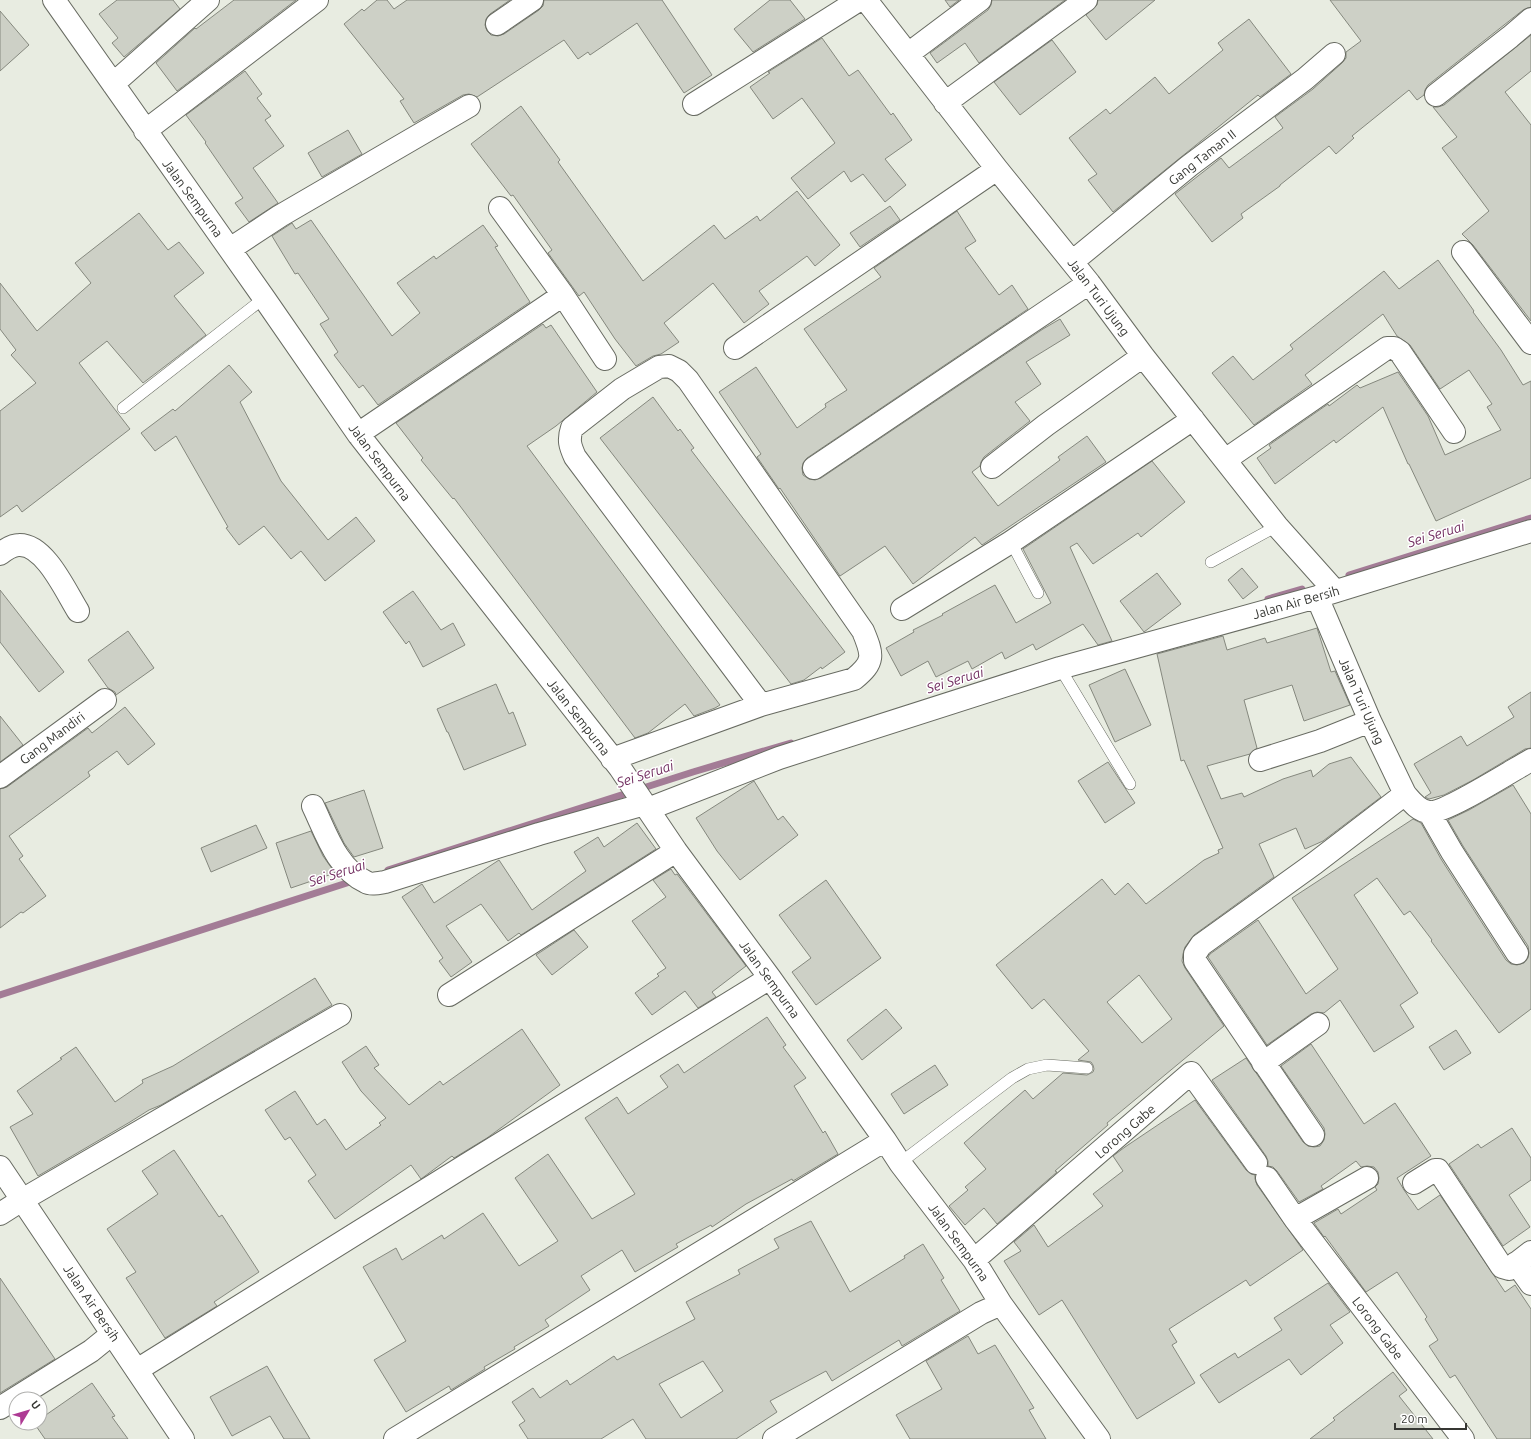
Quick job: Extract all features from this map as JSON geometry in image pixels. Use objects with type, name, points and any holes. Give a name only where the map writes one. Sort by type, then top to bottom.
[{"type":"street","name":"Jalan Sempurna","points":[[54,0],[145,131],[230,249],[358,434],[616,764],[656,803],[676,851],[770,978],[900,1163],[974,1260],[1002,1304],[1099,1439]]},
{"type":"street","points":[[113,84],[208,0]]},
{"type":"street","points":[[145,131],[317,0]]},
{"type":"street","points":[[497,24],[532,0]]},
{"type":"street","points":[[694,104],[859,0]]},
{"type":"street","name":"Jalan Turi Ujung","points":[[866,0],[997,169],[1089,283],[1143,356],[1277,526],[1326,594],[1370,721],[1415,802],[1452,852],[1517,953]]},
{"type":"street","points":[[908,54],[980,0]]},
{"type":"street","points":[[945,103],[1086,0]]},
{"type":"street","points":[[1436,94],[1531,19]]},
{"type":"street","name":"Gang Taman II","points":[[1072,262],[1189,166],[1304,79],[1334,54]]},
{"type":"street","points":[[230,249],[280,216],[469,106]]},
{"type":"street","points":[[735,348],[997,169]]},
{"type":"street","points":[[500,208],[563,295],[605,359]]},
{"type":"street","points":[[1463,252],[1531,343]]},
{"type":"street","points":[[814,468],[1089,283]]},
{"type":"street","points":[[358,434],[563,295]]},
{"type":"street","points":[[1225,460],[1387,348],[1394,348],[1400,352],[1454,432]]},
{"type":"street","points":[[992,466],[1046,425],[1143,356]]},
{"type":"street","points":[[616,764],[761,704],[854,679],[865,670],[870,660],[870,648],[863,631],[688,380],[679,371],[669,366],[659,367],[622,389],[572,428],[569,438],[570,447],[575,457],[761,704]]},
{"type":"street","points":[[902,609],[1011,542],[1193,420]]},
{"type":"street","name":"Jalan Air Bersih","points":[[313,806],[336,855],[347,868],[366,883],[385,882],[539,834],[656,803],[779,758],[1060,668],[1326,594],[1531,531]]},
{"type":"street","points":[[0,554],[6,549],[20,544],[35,549],[47,560],[78,611]]},
{"type":"street","name":"Gang Mandiri","points":[[0,777],[105,700]]},
{"type":"street","points":[[1260,760],[1320,741],[1370,721]]},
{"type":"street","points":[[1313,1135],[1195,961],[1195,954],[1200,945],[1315,863],[1415,802],[1446,808],[1531,760]]},
{"type":"street","points":[[449,996],[676,851]]},
{"type":"street","points":[[137,1370],[472,1161],[770,978]]},
{"type":"street","points":[[0,1214],[340,1015]]},
{"type":"street","points":[[1263,1062],[1318,1024]]},
{"type":"street","name":"Lorong Gabe","points":[[974,1260],[1191,1073],[1295,1219],[1463,1439]]},
{"type":"street","points":[[394,1439],[885,1140]]},
{"type":"street","name":"Jalan Air Bersih","points":[[0,1167],[183,1439]]},
{"type":"street","points":[[1414,1183],[1435,1170],[1438,1170],[1502,1267],[1509,1269],[1524,1258],[1531,1284]]},
{"type":"street","points":[[1295,1219],[1367,1178]]},
{"type":"street","points":[[774,1439],[981,1313],[1002,1304]]},
{"type":"street","points":[[0,1408],[91,1351],[112,1334]]},
{"type":"lane","points":[[124,408],[264,298]]},
{"type":"lane","points":[[1211,562],[1277,526]]},
{"type":"lane","points":[[1011,542],[1038,592]]},
{"type":"lane","points":[[1060,668],[1130,784]]},
{"type":"lane","points":[[900,1163],[1012,1078],[1028,1069],[1047,1065],[1087,1068]]},
{"type":"building","points":[[117,0],[173,0],[180,9],[124,57],[112,43],[118,38],[99,14]]},
{"type":"building","points":[[234,0],[296,0],[177,91],[156,63],[195,28],[196,29]]},
{"type":"building","points":[[377,0],[387,0],[394,9],[407,0],[510,0],[490,14],[486,19],[485,25],[487,31],[491,35],[498,36],[504,34],[539,10],[543,6],[544,0],[662,0],[712,75],[684,93],[637,23],[590,55],[588,52],[578,59],[564,40],[477,97],[469,94],[463,95],[414,123],[400,101],[404,99],[344,24],[362,9],[364,11]]},
{"type":"building","points":[[770,0],[790,0],[805,19],[753,52],[734,29]]},
{"type":"building","points":[[945,0],[959,0],[950,7]]},
{"type":"building","points":[[992,0],[1065,0],[979,63],[965,43],[937,63],[930,53],[988,10]]},
{"type":"building","points":[[1098,0],[1155,0],[1106,40],[1086,15],[1097,5]]},
{"type":"building","points":[[1330,0],[1531,0],[1531,7],[1523,10],[1428,85],[1424,95],[1417,100],[1409,90],[1352,136],[1354,138],[1336,154],[1329,146],[1280,186],[1241,214],[1243,218],[1212,242],[1175,194],[1221,158],[1229,168],[1283,128],[1275,117],[1313,89],[1342,63],[1346,58],[1346,52],[1361,41]]},
{"type":"building","points":[[0,11],[29,45],[0,71]]},
{"type":"building","points":[[1249,19],[1291,74],[1260,97],[1258,95],[1113,212],[1088,180],[1097,174],[1069,138],[1106,109],[1110,114],[1155,77],[1169,94],[1223,50],[1218,43]]},
{"type":"building","points":[[1531,35],[1531,71],[1505,92],[1531,125],[1531,321],[1473,245],[1462,234],[1489,211],[1442,148],[1457,137],[1433,107],[1444,105]]},
{"type":"building","points":[[822,38],[849,76],[858,70],[891,115],[893,113],[912,140],[885,159],[906,185],[885,202],[863,174],[851,182],[844,171],[808,199],[791,178],[835,143],[802,98],[773,119],[750,87],[770,73],[768,72]]},
{"type":"building","points":[[1052,40],[1076,72],[1020,115],[994,82]]},
{"type":"building","points":[[245,71],[262,94],[257,98],[271,116],[265,120],[284,146],[253,168],[278,203],[249,222],[235,203],[243,198],[205,143],[206,142],[186,115]]},
{"type":"building","points":[[521,106],[560,160],[558,162],[643,281],[714,225],[725,239],[757,216],[760,221],[797,191],[840,245],[815,266],[807,256],[759,291],[769,304],[744,323],[713,283],[664,323],[679,342],[661,354],[653,356],[636,366],[615,339],[584,292],[579,296],[548,253],[552,250],[513,195],[511,196],[471,144]]},
{"type":"building","points":[[348,130],[362,154],[322,177],[308,153]]},
{"type":"building","points":[[890,206],[900,220],[860,247],[850,233]]},
{"type":"building","points":[[957,211],[976,241],[965,248],[999,295],[1012,285],[1028,309],[807,458],[803,463],[803,475],[809,479],[815,480],[821,478],[1060,319],[1070,335],[1026,362],[1041,384],[1015,402],[1030,421],[984,457],[980,466],[972,472],[998,506],[1060,460],[1058,457],[1087,436],[1106,462],[982,545],[975,537],[913,584],[885,546],[840,576],[757,457],[761,454],[719,392],[756,367],[797,428],[826,407],[825,404],[847,390],[804,329],[881,277],[874,268]]},
{"type":"building","points":[[139,213],[168,250],[179,242],[204,273],[174,296],[206,335],[143,383],[107,341],[79,363],[130,429],[22,512],[17,505],[0,517],[0,411],[36,383],[11,355],[16,350],[0,329],[0,283],[37,331],[91,283],[75,263]]},
{"type":"building","points":[[311,220],[392,336],[420,313],[397,283],[434,256],[436,259],[483,225],[498,246],[495,247],[530,302],[378,405],[363,385],[359,388],[334,355],[338,352],[320,324],[329,319],[298,273],[295,274],[272,236],[292,223],[296,229]]},
{"type":"building","points":[[1438,260],[1501,350],[1523,385],[1531,381],[1531,478],[1436,521],[1408,464],[1383,407],[1336,443],[1334,440],[1275,484],[1257,458],[1271,448],[1269,445],[1328,404],[1329,406],[1357,385],[1360,388],[1398,372],[1428,416],[1445,455],[1501,430],[1487,407],[1492,404],[1469,370],[1440,389],[1410,345],[1397,336],[1383,314],[1305,375],[1312,384],[1254,425],[1212,373],[1233,356],[1253,380],[1293,349],[1290,345],[1384,271],[1399,289]]},
{"type":"building","points":[[543,324],[546,328],[551,325],[597,392],[556,426],[527,446],[720,705],[694,716],[685,704],[648,733],[635,738],[454,498],[453,499],[421,460],[423,458],[396,423]]},
{"type":"building","points":[[229,365],[252,392],[240,402],[281,481],[328,540],[356,517],[375,541],[325,581],[301,551],[291,559],[264,526],[239,545],[226,528],[228,527],[176,436],[155,451],[141,433],[173,409],[175,411]]},
{"type":"building","points":[[653,397],[678,431],[680,429],[694,448],[691,450],[845,652],[804,680],[791,684],[600,438]]},
{"type":"building","points":[[1152,461],[1185,502],[1141,537],[1138,533],[1093,564],[1077,543],[1070,547],[1112,641],[1098,645],[1083,624],[1036,650],[1033,644],[1005,659],[1002,652],[972,669],[968,661],[936,677],[928,661],[901,676],[886,648],[914,632],[913,630],[943,615],[942,614],[995,585],[1016,623],[1051,603],[1023,549]]},
{"type":"building","points":[[1242,568],[1258,587],[1243,599],[1228,580]]},
{"type":"building","points":[[1157,573],[1181,604],[1144,632],[1120,601]]},
{"type":"building","points":[[0,590],[64,672],[39,692],[0,642]]},
{"type":"building","points":[[413,591],[441,630],[453,623],[465,645],[423,667],[409,641],[406,644],[383,612]]},
{"type":"building","points":[[1317,628],[1331,672],[1335,671],[1350,705],[1304,721],[1292,685],[1244,700],[1257,748],[1250,754],[1207,766],[1221,799],[1242,793],[1244,797],[1283,779],[1311,770],[1313,777],[1329,764],[1351,757],[1381,797],[1323,841],[1305,849],[1296,828],[1259,844],[1274,877],[1194,935],[1185,947],[1183,954],[1182,961],[1185,968],[1224,1026],[1107,1123],[1108,1125],[1055,1171],[1057,1172],[997,1224],[984,1208],[965,1225],[949,1206],[968,1190],[965,1187],[986,1169],[964,1143],[1025,1090],[1033,1099],[1063,1073],[1087,1075],[1093,1072],[1094,1069],[1091,1062],[1078,1060],[1089,1051],[1044,999],[1032,1009],[996,965],[1102,879],[1115,895],[1128,883],[1146,904],[1204,860],[1219,853],[1218,850],[1223,848],[1184,760],[1181,761],[1157,654],[1223,636],[1227,650],[1265,638],[1267,643]],"holes":[[[1139,975],[1172,1019],[1142,1043],[1107,1002]]]},
{"type":"building","points":[[128,631],[154,668],[116,695],[115,692],[108,688],[88,660]]},
{"type":"building","points":[[1125,669],[1151,725],[1115,742],[1089,685]]},
{"type":"building","points":[[496,684],[509,714],[513,712],[526,745],[464,770],[437,709]]},
{"type":"building","points":[[1531,692],[1531,748],[1525,749],[1473,780],[1444,795],[1429,799],[1425,797],[1431,793],[1414,764],[1461,736],[1467,746],[1514,717],[1508,707]]},
{"type":"building","points":[[125,707],[155,744],[128,765],[117,751],[88,772],[90,776],[9,836],[23,856],[19,859],[46,896],[0,928],[0,789],[7,787],[88,728],[92,733]]},
{"type":"building","points":[[0,716],[23,745],[0,762]]},
{"type":"building","points":[[1108,762],[1135,803],[1105,823],[1078,781]]},
{"type":"building","points":[[754,781],[778,820],[783,816],[798,835],[740,880],[717,851],[696,818]]},
{"type":"building","points":[[1513,785],[1531,814],[1531,1009],[1499,1033],[1410,911],[1404,915],[1377,878],[1354,895],[1418,993],[1400,1005],[1414,1027],[1374,1052],[1340,1000],[1324,1013],[1317,1012],[1311,1014],[1267,1045],[1208,957],[1210,954],[1258,920],[1306,994],[1338,969],[1292,898],[1413,819],[1421,823],[1441,859],[1506,960],[1511,964],[1517,965],[1524,963],[1528,958],[1528,946],[1463,846],[1448,820]]},
{"type":"building","points":[[364,790],[383,848],[354,857],[344,843],[325,803]]},
{"type":"building","points":[[637,823],[656,849],[521,935],[519,933],[508,941],[481,904],[446,926],[472,962],[451,977],[439,961],[443,958],[402,897],[422,884],[434,903],[499,860],[532,910],[586,871],[574,852],[598,837],[604,847]]},
{"type":"building","points":[[256,825],[267,848],[211,872],[201,848]]},
{"type":"building","points":[[311,831],[323,856],[335,873],[291,888],[276,843]]},
{"type":"building","points":[[671,869],[675,875],[677,874],[746,966],[712,992],[716,997],[698,1008],[685,991],[652,1015],[635,993],[659,976],[657,974],[666,968],[632,921],[666,897],[653,880]]},
{"type":"building","points":[[826,880],[881,958],[816,1005],[792,972],[811,958],[779,915]]},
{"type":"building","points":[[574,930],[588,947],[552,975],[536,955]]},
{"type":"building","points":[[315,978],[332,1005],[161,1105],[149,1110],[38,1176],[10,1127],[33,1114],[17,1091],[62,1059],[60,1058],[76,1047],[115,1102],[143,1083],[142,1080],[173,1066]]},
{"type":"building","points":[[886,1009],[902,1028],[862,1060],[847,1040]]},
{"type":"building","points":[[767,1017],[786,1045],[783,1047],[806,1078],[794,1086],[823,1133],[825,1131],[838,1154],[793,1181],[792,1179],[746,1204],[712,1227],[711,1225],[676,1244],[678,1247],[635,1272],[622,1250],[581,1276],[590,1290],[545,1320],[549,1326],[514,1347],[515,1349],[484,1367],[485,1369],[451,1390],[449,1386],[406,1412],[374,1360],[406,1341],[363,1267],[396,1248],[402,1260],[442,1235],[444,1239],[483,1213],[519,1266],[558,1241],[515,1178],[548,1154],[592,1219],[635,1194],[585,1118],[617,1097],[628,1114],[668,1087],[660,1076],[678,1064],[684,1073]]},
{"type":"building","points":[[522,1029],[560,1085],[487,1138],[454,1158],[452,1156],[421,1179],[411,1165],[335,1219],[308,1181],[316,1175],[290,1137],[285,1140],[265,1110],[295,1091],[317,1125],[325,1119],[346,1150],[381,1125],[379,1123],[386,1118],[361,1091],[342,1062],[366,1046],[379,1065],[374,1068],[409,1105],[440,1081],[443,1085]]},
{"type":"building","points":[[1456,1030],[1471,1053],[1444,1070],[1429,1047]]},
{"type":"building","points":[[1311,1044],[1364,1124],[1395,1103],[1431,1156],[1397,1178],[1404,1190],[1418,1210],[1440,1195],[1505,1292],[1515,1285],[1531,1309],[1531,1439],[1497,1439],[1455,1375],[1450,1378],[1429,1346],[1438,1340],[1425,1319],[1427,1317],[1397,1272],[1366,1292],[1314,1223],[1338,1209],[1341,1214],[1377,1190],[1375,1187],[1378,1184],[1379,1178],[1378,1172],[1374,1167],[1361,1167],[1356,1161],[1321,1186],[1323,1189],[1299,1202],[1277,1171],[1273,1167],[1268,1166],[1266,1156],[1212,1080],[1246,1058],[1303,1142],[1308,1146],[1320,1146],[1324,1140],[1324,1128],[1281,1066]]},
{"type":"building","points":[[935,1065],[948,1085],[904,1114],[891,1094]]},
{"type":"building","points":[[1195,1100],[1246,1170],[1255,1175],[1257,1185],[1303,1250],[1250,1286],[1246,1280],[1169,1329],[1177,1342],[1172,1345],[1195,1383],[1137,1419],[1062,1300],[1039,1315],[1004,1261],[1021,1251],[1014,1242],[1034,1225],[1048,1247],[1103,1206],[1093,1194],[1123,1171],[1113,1156]]},
{"type":"building","points":[[1512,1128],[1531,1158],[1531,1180],[1509,1195],[1530,1227],[1503,1246],[1449,1164],[1478,1144],[1481,1148]]},
{"type":"building","points":[[174,1150],[219,1217],[222,1215],[259,1272],[214,1302],[217,1306],[165,1338],[126,1278],[136,1272],[107,1229],[158,1194],[142,1171]]},
{"type":"building","points":[[811,1221],[850,1292],[905,1258],[904,1256],[923,1244],[944,1278],[941,1280],[960,1311],[902,1346],[899,1340],[832,1381],[826,1371],[770,1401],[777,1412],[736,1439],[646,1439],[633,1419],[601,1439],[528,1439],[519,1425],[525,1421],[512,1402],[533,1388],[540,1398],[567,1380],[570,1385],[614,1356],[617,1360],[695,1319],[686,1302],[740,1274],[738,1270],[779,1248],[774,1239]],"holes":[[[703,1361],[723,1391],[681,1418],[659,1384]]]},
{"type":"building","points":[[0,1278],[55,1359],[0,1393]]},
{"type":"building","points":[[1328,1283],[1350,1312],[1330,1325],[1343,1343],[1301,1375],[1289,1359],[1219,1403],[1200,1375],[1235,1353],[1238,1358],[1282,1330],[1274,1318]]},
{"type":"building","points":[[968,1336],[978,1354],[995,1345],[1034,1408],[1029,1410],[1046,1439],[910,1439],[896,1415],[942,1389],[926,1361]]},
{"type":"building","points":[[267,1366],[310,1439],[284,1439],[270,1416],[232,1436],[210,1397]]},
{"type":"building","points":[[1393,1372],[1407,1390],[1399,1396],[1433,1439],[1310,1439],[1335,1420],[1333,1418]]},
{"type":"building","points":[[92,1383],[115,1416],[112,1417],[128,1439],[45,1439],[40,1431],[48,1431],[48,1413]]},
{"type":"waterway","name":"Sei Seruai","points":[[1349,575],[1531,518]]},
{"type":"waterway","name":"Sei Seruai","points":[[1268,599],[1302,589]]},
{"type":"waterway","name":"Sei Seruai","points":[[388,870],[693,772],[791,743]]},
{"type":"waterway","name":"Sei Seruai","points":[[0,995],[356,880]]}]
